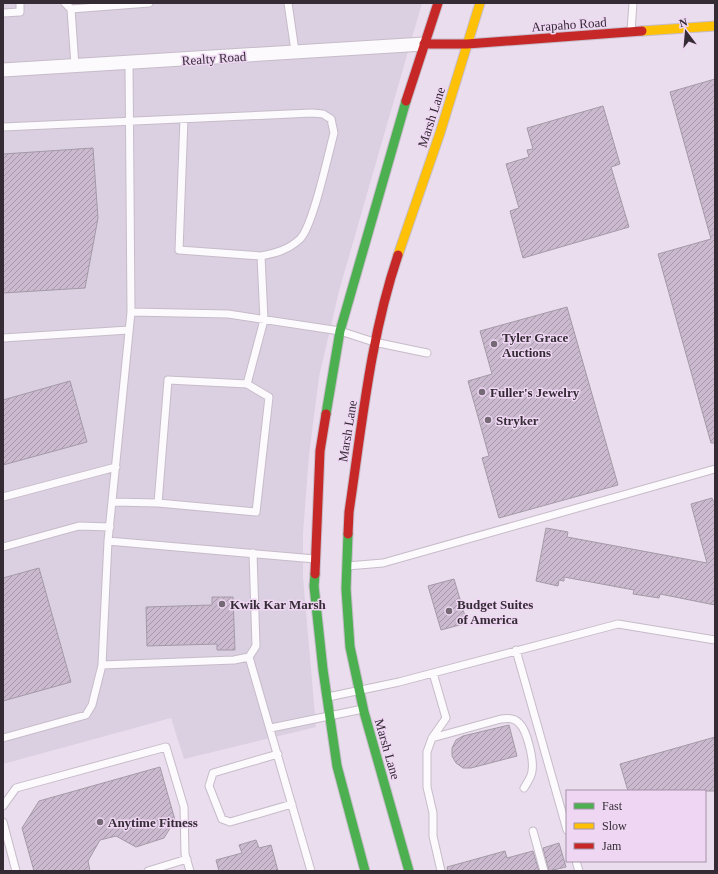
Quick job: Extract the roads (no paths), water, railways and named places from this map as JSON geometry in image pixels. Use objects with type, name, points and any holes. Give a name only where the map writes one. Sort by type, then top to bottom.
[{"type":"main road","name":"Marsh Lane","points":[[365,871],[338,766],[327,697],[314,586],[320,451],[340,331],[398,126],[438,3]]},
{"type":"main road","name":"Marsh Lane","points":[[409,871],[363,709],[350,647],[346,589],[349,512],[374,342],[385,293],[440,133],[480,3]]},
{"type":"main road","name":"Arapaho Road","points":[[424,44],[467,44],[715,26]]},
{"type":"street","name":"Realty Road","points":[[3,70],[424,44]]},
{"type":"lane","points":[[3,13],[20,12],[20,3]]},
{"type":"lane","points":[[66,3],[71,9],[75,66]]},
{"type":"lane","points":[[71,9],[149,3]]},
{"type":"lane","points":[[288,3],[295,52]]},
{"type":"lane","points":[[631,32],[633,3]]},
{"type":"lane","points":[[3,738],[86,715],[92,705],[102,665],[108,541],[131,312],[131,121],[129,63]]},
{"type":"lane","points":[[3,127],[312,113],[323,114],[331,119],[334,133],[309,222],[301,238],[282,252],[261,256],[179,250],[184,119]]},
{"type":"lane","points":[[247,384],[264,320],[261,256]]},
{"type":"lane","points":[[131,312],[228,314],[340,331],[374,342],[427,353]]},
{"type":"lane","points":[[3,338],[129,330]]},
{"type":"lane","points":[[112,502],[158,503],[256,512],[269,397],[247,384],[168,380],[158,503]]},
{"type":"lane","points":[[3,497],[116,467]]},
{"type":"lane","points":[[347,566],[391,560],[715,469]]},
{"type":"lane","points":[[3,547],[79,526],[110,527]]},
{"type":"lane","points":[[108,541],[316,559]]},
{"type":"lane","points":[[102,665],[234,660],[249,657],[256,646],[253,553]]},
{"type":"lane","points":[[327,697],[432,673],[618,624],[715,640]]},
{"type":"lane","points":[[516,650],[566,826]]},
{"type":"lane","points":[[249,657],[271,728],[311,871]]},
{"type":"lane","points":[[432,673],[446,718],[432,738],[427,752],[427,787],[433,813],[433,836],[441,871]]},
{"type":"lane","points":[[271,728],[363,709]]},
{"type":"lane","points":[[432,738],[501,719],[509,718],[518,722],[524,731],[531,754],[532,771],[524,788]]},
{"type":"lane","points":[[3,806],[6,798],[16,788],[166,747],[184,807],[187,859],[190,871]]},
{"type":"lane","points":[[278,754],[214,772],[209,786],[222,819],[230,822],[292,804]]},
{"type":"lane","points":[[3,822],[16,871]]},
{"type":"lane","points":[[533,831],[544,871]]},
{"type":"lane","points":[[148,871],[187,859]]},
{"type":"place","name":"Tyler Grace Auctions","points":[[494,344]]},
{"type":"place","name":"Fuller's Jewelry","points":[[482,392]]},
{"type":"place","name":"Stryker","points":[[488,420]]},
{"type":"place","name":"Kwik Kar Marsh","points":[[222,604]]},
{"type":"place","name":"Budget Suites of America","points":[[449,611]]},
{"type":"place","name":"Anytime Fitness","points":[[100,822]]}]
